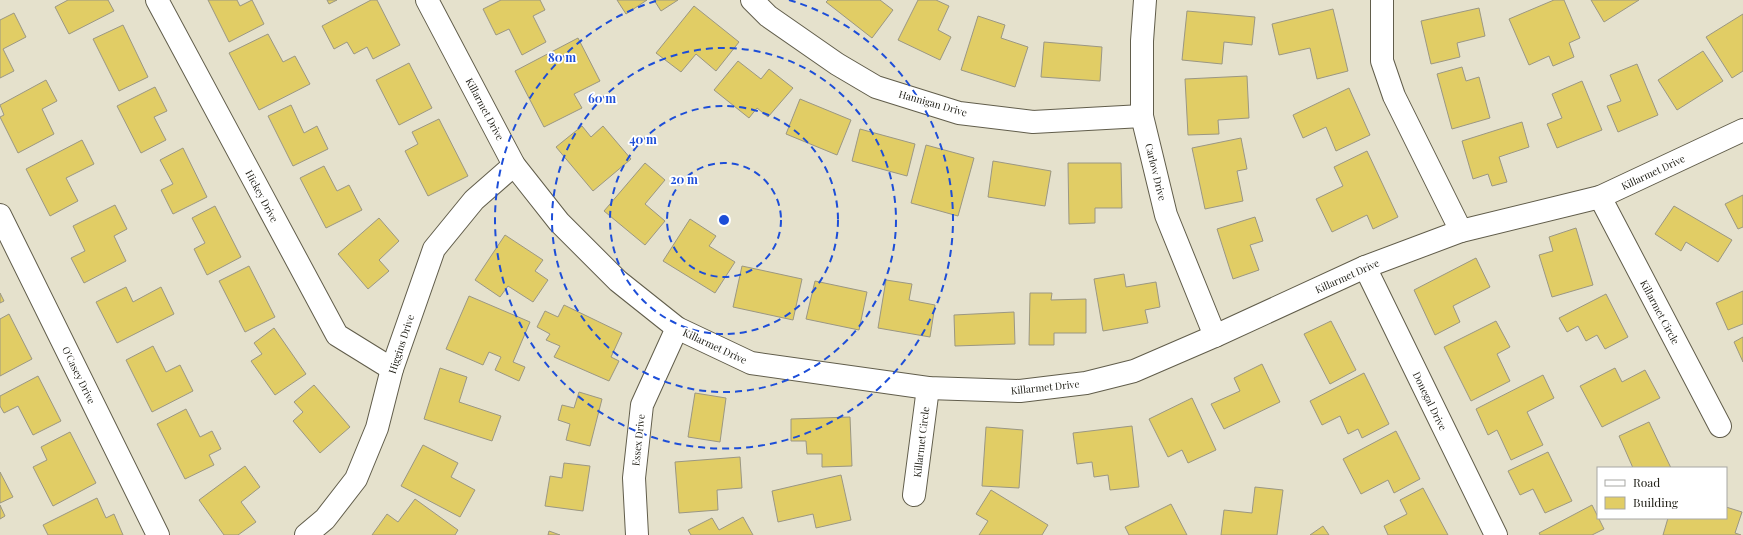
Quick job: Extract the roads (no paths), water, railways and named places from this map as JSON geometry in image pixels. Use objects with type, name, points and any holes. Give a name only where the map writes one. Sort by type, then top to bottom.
[{"type":"street","name":"Hickey Drive","points":[[157,0],[337,335],[392,370]]},
{"type":"street","name":"Killarmet Drive","points":[[428,0],[514,165],[559,222],[618,281],[677,328],[751,363],[928,388],[1020,391],[1086,383],[1134,371],[1215,336],[1365,267],[1461,231],[1600,197],[1743,130]]},
{"type":"street","name":"Hannigan Drive","points":[[752,0],[768,16],[837,64],[876,86],[959,113],[1033,122],[1142,116]]},
{"type":"street","name":"Carlow Drive","points":[[1145,0],[1142,41],[1142,116],[1166,215],[1215,336]]},
{"type":"street","points":[[1382,0],[1382,61],[1391,89],[1461,231]]},
{"type":"street","name":"Higgins Drive","points":[[306,535],[326,519],[356,479],[377,428],[392,370],[434,249],[474,200],[514,165]]},
{"type":"street","name":"Killarmet Circle","points":[[1600,197],[1720,426]]},
{"type":"street","name":"O'Casey Drive","points":[[0,215],[158,535]]},
{"type":"street","name":"Donegal Drive","points":[[1365,267],[1496,535]]},
{"type":"street","name":"Essex Drive","points":[[637,535],[634,478],[642,405],[677,328]]},
{"type":"street","name":"Killarmet Circle","points":[[914,495],[928,388]]}]
